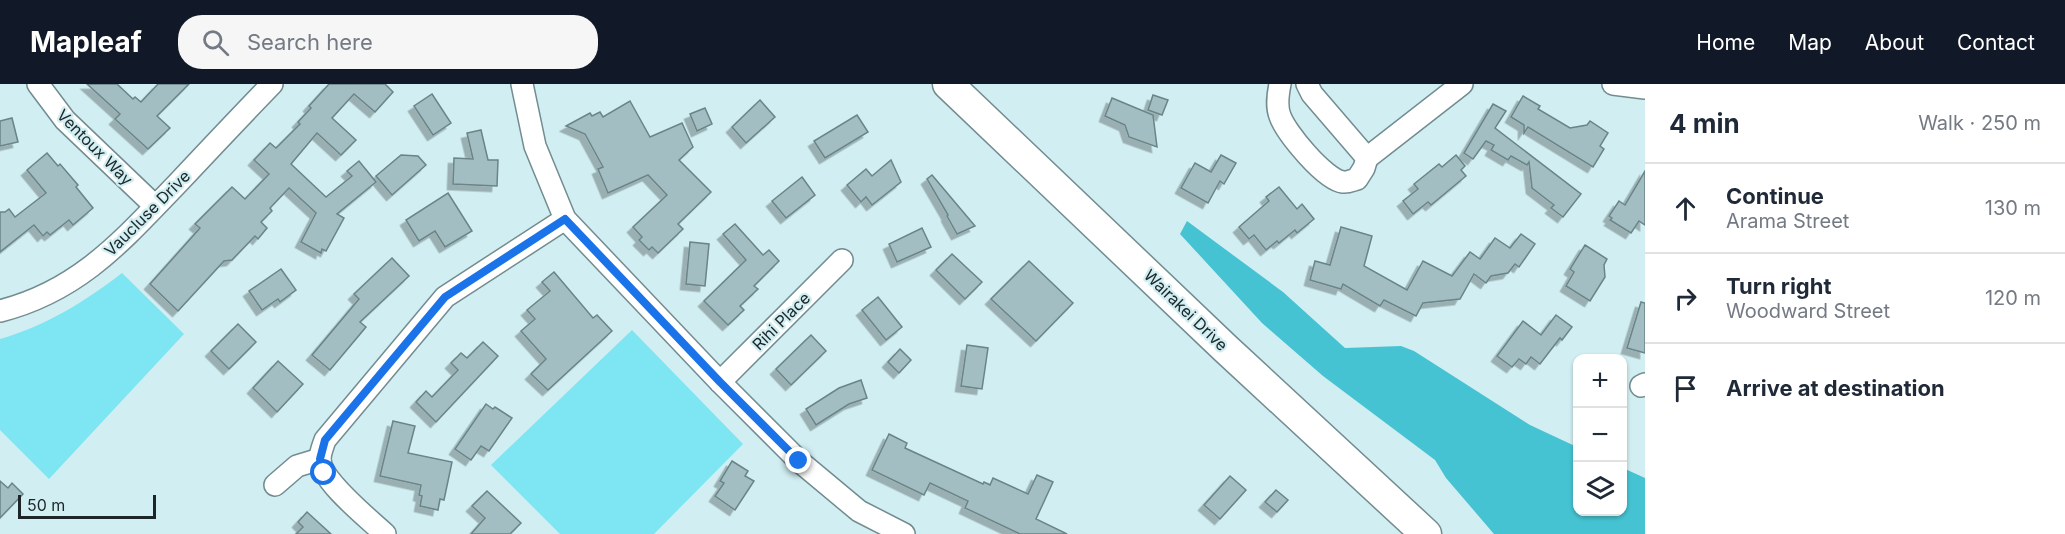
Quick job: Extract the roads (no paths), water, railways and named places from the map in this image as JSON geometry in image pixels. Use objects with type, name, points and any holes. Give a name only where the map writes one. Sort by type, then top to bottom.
[{"type":"main road","name":"Wairakei Drive","points":[[948,84],[1225,348],[1426,534]]},
{"type":"street","name":"Ventoux Way","points":[[38,84],[65,120],[155,206]]},
{"type":"street","name":"Vaucluse Drive","points":[[0,311],[24,305],[58,289],[98,263],[272,84]]},
{"type":"street","points":[[522,84],[535,146],[565,219],[720,382],[799,461],[859,511],[904,534]]},
{"type":"street","points":[[1280,84],[1279,114],[1287,130],[1317,166],[1344,183],[1357,179],[1367,158],[1462,84]]},
{"type":"street","points":[[1307,84],[1367,158]]},
{"type":"street","points":[[1613,84],[1645,88]]},
{"type":"street","points":[[385,534],[342,494],[324,473],[320,459],[325,440],[445,297],[565,219]]},
{"type":"street","name":"Rihi Place","points":[[720,382],[842,260]]},
{"type":"street","points":[[275,485],[297,466],[320,459]]}]
